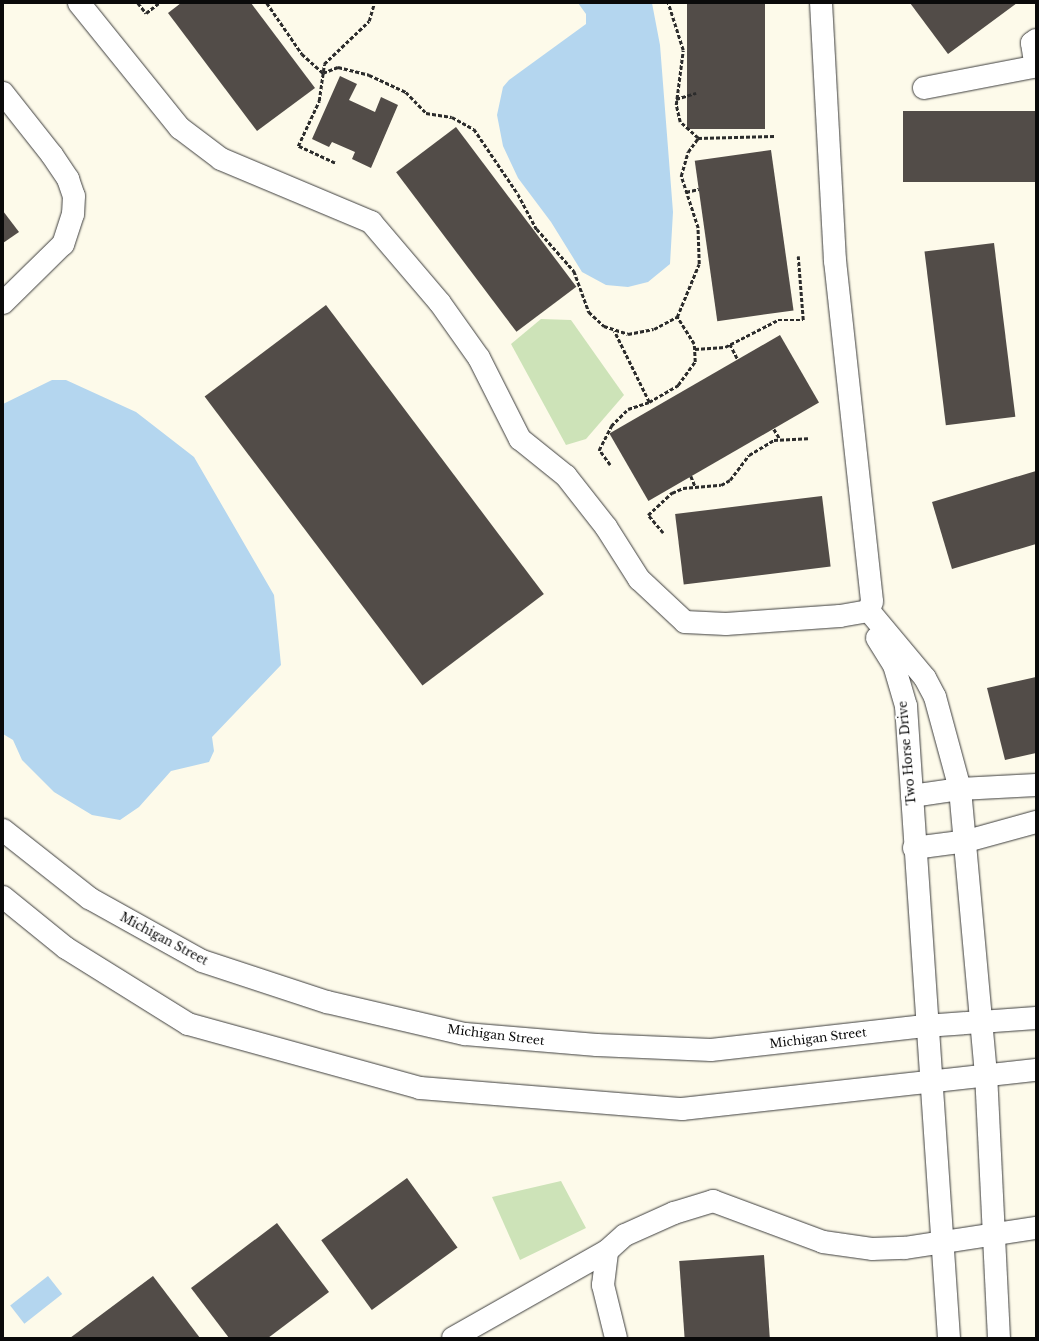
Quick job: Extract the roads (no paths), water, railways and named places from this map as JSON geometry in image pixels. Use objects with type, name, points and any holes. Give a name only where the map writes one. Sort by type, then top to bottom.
[{"type":"street","points":[[80,3],[186,132],[221,159],[371,222],[440,303],[479,358],[520,439],[566,476],[606,527],[639,579],[685,622],[726,624],[840,616],[869,610]]},
{"type":"street","points":[[821,3],[831,137],[835,261],[872,601],[869,610]]},
{"type":"street","points":[[924,88],[1035,67],[1032,43],[1036,40]]},
{"type":"street","points":[[3,92],[52,155],[68,179],[74,196],[73,214],[63,244],[3,303]]},
{"type":"street","points":[[869,610],[928,684],[960,789],[967,841],[979,1021],[986,1073],[1000,1338]]},
{"type":"street","name":"Two Horse Drive","points":[[869,610],[876,636],[894,664],[906,706],[925,1026],[949,1338]]},
{"type":"street","points":[[912,796],[960,789],[1036,785]]},
{"type":"street","points":[[914,848],[967,841],[1036,822]]},
{"type":"street","name":"Michigan Street","points":[[3,830],[89,898],[202,961],[327,1002],[465,1034],[597,1046],[711,1050],[925,1026],[1036,1018]]},
{"type":"street","points":[[3,897],[66,948],[188,1024],[420,1088],[682,1109],[929,1079],[986,1073],[1036,1070]]},
{"type":"street","points":[[453,1338],[607,1251],[625,1235],[674,1213],[713,1201],[823,1242],[872,1249],[994,1237],[1036,1228]]},
{"type":"street","points":[[607,1251],[603,1285],[616,1338]]},
{"type":"water","points":[[578,3],[652,3],[660,45],[673,212],[670,264],[648,282],[628,287],[606,285],[582,272],[551,222],[518,178],[503,146],[497,115],[503,87],[509,80],[586,24],[586,14]]},
{"type":"water","points":[[52,380],[66,380],[136,412],[194,457],[274,595],[281,665],[212,737],[214,751],[209,762],[171,771],[139,807],[120,820],[92,815],[54,792],[22,760],[13,740],[3,734],[3,404]]},
{"type":"water","points":[[48,1276],[62,1294],[24,1324],[10,1306]]}]
